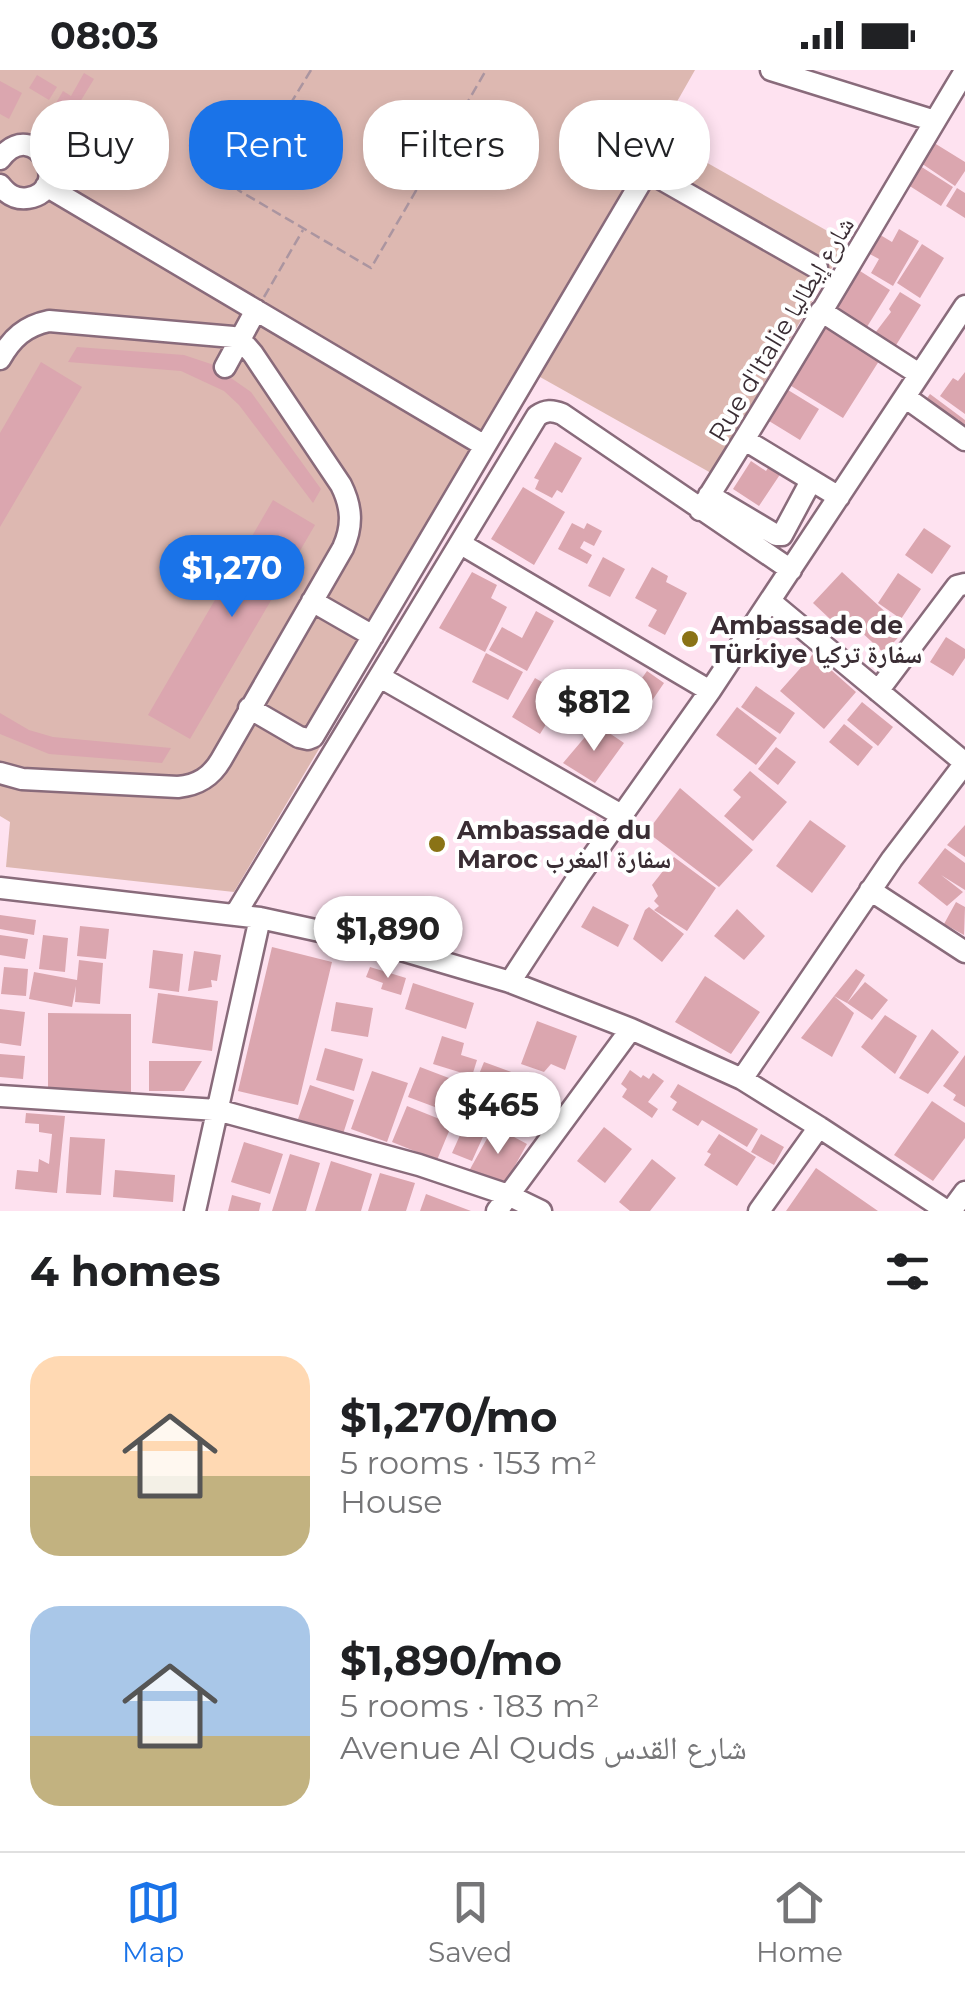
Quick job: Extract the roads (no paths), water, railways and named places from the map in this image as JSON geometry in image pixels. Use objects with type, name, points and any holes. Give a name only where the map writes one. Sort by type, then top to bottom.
[{"type":"street","points":[[771,70],[935,121]]},
{"type":"street","name":"Rue d'Italie شارع إيطاليا","points":[[705,502],[965,71]]},
{"type":"street","points":[[0,158],[10,148],[30,147]]},
{"type":"street","points":[[249,708],[299,737],[312,737],[647,175],[654,175],[817,268]]},
{"type":"street","points":[[3,197],[25,199],[42,190]]},
{"type":"street","points":[[53,190],[485,446]]},
{"type":"street","points":[[510,982],[579,876],[710,691],[965,306]]},
{"type":"street","points":[[225,367],[256,310]]},
{"type":"street","points":[[821,311],[920,374]]},
{"type":"street","points":[[0,359],[13,338],[49,321],[225,334],[240,341],[253,354],[347,496],[350,510],[348,536],[208,777],[189,786],[22,779],[0,773]]},
{"type":"street","points":[[904,397],[965,440]]},
{"type":"street","points":[[236,915],[537,416],[553,410],[562,414],[705,502],[776,535],[782,535],[811,481]]},
{"type":"street","points":[[745,440],[839,497]]},
{"type":"street","points":[[705,502],[791,570]]},
{"type":"street","points":[[461,544],[710,691]]},
{"type":"street","points":[[878,691],[956,586],[965,584]]},
{"type":"street","points":[[312,600],[372,636]]},
{"type":"street","points":[[742,1080],[870,890],[965,763],[770,601]]},
{"type":"street","points":[[380,676],[623,816]]},
{"type":"street","points":[[0,888],[260,918],[384,945],[510,982],[631,1029],[742,1080],[949,1211],[965,1192]]},
{"type":"street","points":[[870,890],[965,952]]},
{"type":"street","points":[[195,1211],[260,918]]},
{"type":"street","points":[[502,1203],[631,1029]]},
{"type":"street","points":[[0,1096],[217,1110],[420,1165],[502,1203],[541,1211]]},
{"type":"street","points":[[759,1211],[819,1127]]},
{"type":"place","name":"Ambassade de Türkiye سفارة تركيا","points":[[690,639]]},
{"type":"place","name":"Ambassade du Maroc سفارة المغرب","points":[[437,844]]}]
